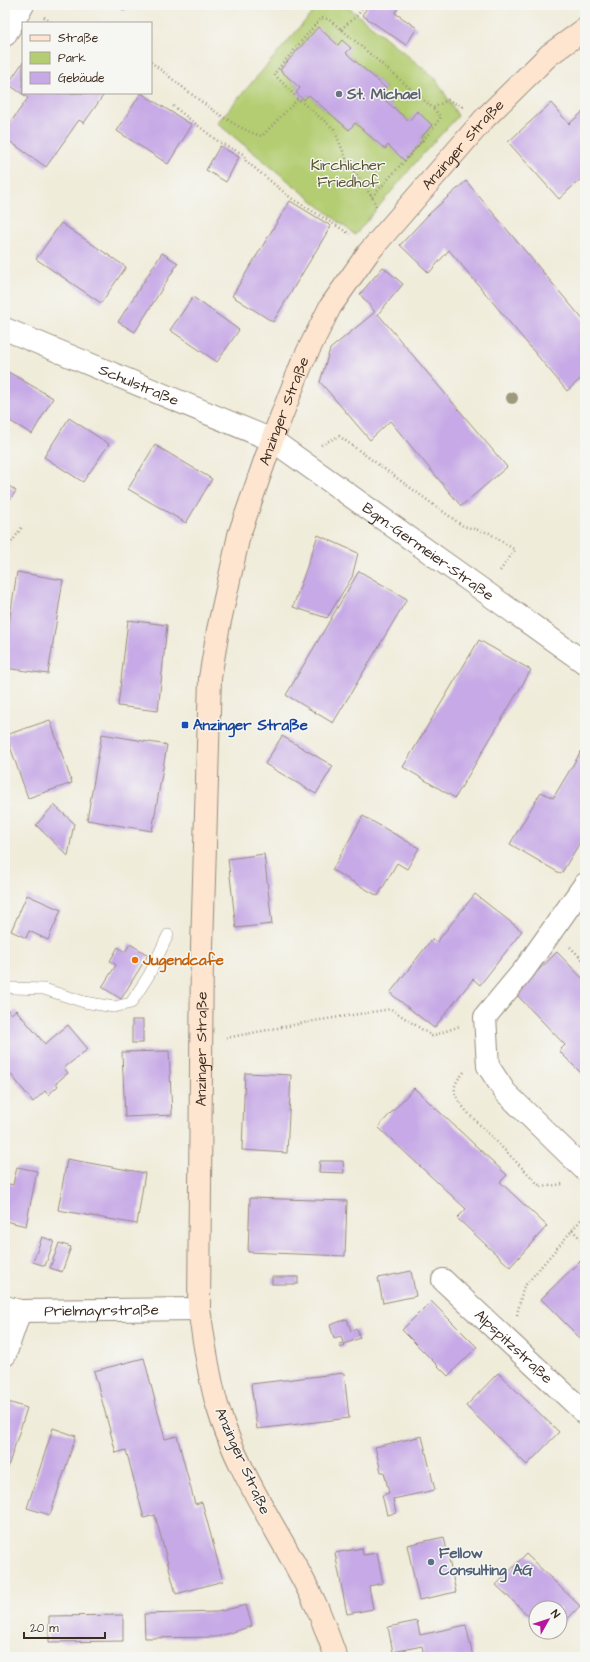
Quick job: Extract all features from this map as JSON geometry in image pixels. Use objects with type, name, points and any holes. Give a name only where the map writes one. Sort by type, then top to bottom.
[{"type":"street","points":[[5,36],[23,5]]},
{"type":"street","name":"Anzinger Straße","points":[[336,1657],[316,1604],[255,1492],[220,1412],[206,1362],[200,1309],[202,947],[210,678],[218,630],[240,535],[272,440],[302,363],[330,307],[368,254],[394,222],[485,118],[549,55],[585,29]]},
{"type":"street","name":"Schulstraße","points":[[5,329],[272,440]]},
{"type":"street","name":"Bgm.-Germeier-Straße","points":[[272,440],[585,663]]},
{"type":"street","points":[[578,1177],[505,1092],[488,1066],[485,1017],[524,970],[585,884]]},
{"type":"street","name":"Alpspitzstraße","points":[[443,1280],[585,1413]]},
{"type":"street","points":[[5,1355],[12,1309]]},
{"type":"street","name":"Prielmayrstraße","points":[[12,1309],[200,1309]]},
{"type":"lane","points":[[13,988],[44,988],[84,1002],[114,1007],[131,1003],[149,975],[168,935]]},
{"type":"path","points":[[341,29],[358,16],[364,5]]},
{"type":"path","points":[[372,197],[425,138],[441,117],[433,108],[341,29],[328,19],[321,18],[274,74],[298,99],[334,129],[348,161],[372,197],[377,208],[394,222]]},
{"type":"path","points":[[152,63],[223,116],[253,134],[262,136],[298,99]]},
{"type":"path","points":[[433,108],[448,100],[485,118]]},
{"type":"path","points":[[173,106],[219,142],[243,154],[246,162],[291,198],[350,234]]},
{"type":"path","points":[[320,445],[340,436],[463,526],[489,533],[515,550],[497,576]]},
{"type":"path","points":[[5,552],[22,527]]},
{"type":"path","points":[[221,1038],[314,1020],[390,1009],[432,1036],[485,1017]]},
{"type":"path","points":[[487,1049],[456,1080],[453,1089],[457,1099],[467,1112],[541,1187],[578,1177]]},
{"type":"path","points":[[517,1316],[523,1288],[585,1215]]},
{"type":"path","points":[[572,1230],[585,1243]]},
{"type":"green space","name":"Kirchlicher Friedhof","points":[[319,5],[344,5],[358,15],[436,79],[458,116],[421,156],[355,235],[217,123]],"holes":[[[338,45],[350,48],[346,53],[386,88],[379,95],[409,121],[417,112],[432,125],[421,138],[423,140],[405,160],[388,145],[385,149],[355,123],[348,130],[309,95],[304,100],[300,88],[280,70]]]},
{"type":"building","points":[[118,5],[130,5],[124,11]]},
{"type":"building","points":[[369,5],[400,5],[395,13],[417,28],[406,45],[362,15]]},
{"type":"building","name":"St. Michael","points":[[318,27],[338,45],[342,40],[351,48],[346,53],[386,88],[379,95],[409,121],[417,111],[432,125],[421,138],[423,140],[405,161],[388,145],[385,149],[355,123],[349,130],[309,95],[304,100],[296,93],[300,88],[280,70]]},
{"type":"building","points":[[22,63],[22,94],[8,84]]},
{"type":"building","points":[[22,94],[104,94],[84,123],[79,120],[46,167],[5,138],[5,130],[28,98]]},
{"type":"building","points":[[140,94],[192,125],[168,164],[117,131]]},
{"type":"building","points":[[551,103],[569,124],[585,110],[585,175],[559,199],[508,142]]},
{"type":"building","points":[[220,146],[239,157],[226,182],[206,170]]},
{"type":"building","points":[[466,181],[585,322],[585,375],[567,391],[449,250],[429,273],[400,245],[429,214]]},
{"type":"building","points":[[290,201],[331,226],[273,322],[232,296]]},
{"type":"building","points":[[61,223],[126,267],[101,303],[36,259]]},
{"type":"building","points":[[162,253],[178,263],[135,332],[118,322]]},
{"type":"building","points":[[383,267],[403,284],[378,314],[507,467],[461,506],[390,421],[370,440],[320,382],[330,349],[375,312],[360,294]]},
{"type":"building","points":[[193,297],[239,330],[217,362],[170,330]]},
{"type":"building","points":[[5,370],[53,398],[32,434],[5,418]]},
{"type":"building","points":[[69,418],[109,444],[83,482],[44,457]]},
{"type":"building","points":[[155,445],[212,479],[186,523],[128,489]]},
{"type":"building","points":[[5,483],[16,491],[5,507]]},
{"type":"building","points":[[318,535],[358,553],[352,577],[327,618],[293,607]]},
{"type":"building","points":[[359,571],[407,599],[333,723],[286,695]]},
{"type":"building","points":[[17,572],[63,580],[48,674],[5,668],[5,648]]},
{"type":"building","points":[[128,620],[167,625],[158,711],[118,706]]},
{"type":"building","points":[[479,640],[531,670],[455,798],[403,767]]},
{"type":"building","points":[[50,720],[72,783],[28,798],[6,735]]},
{"type":"building","points":[[102,734],[167,745],[152,831],[87,820]]},
{"type":"building","points":[[282,736],[333,766],[316,794],[265,764]]},
{"type":"building","points":[[585,745],[585,834],[561,874],[510,844],[541,792],[553,798]]},
{"type":"building","points":[[54,805],[74,823],[68,856],[36,825]]},
{"type":"building","points":[[363,816],[419,848],[407,869],[397,863],[378,896],[332,870]]},
{"type":"building","points":[[264,854],[272,924],[236,928],[228,859]]},
{"type":"building","points":[[475,894],[522,931],[480,985],[473,979],[434,1028],[390,993],[432,939],[436,943]]},
{"type":"building","points":[[27,895],[61,910],[48,940],[29,931],[26,938],[11,931]]},
{"type":"building","points":[[130,944],[148,955],[121,999],[102,987],[116,965],[110,961],[118,947],[125,952]]},
{"type":"building","points":[[557,952],[585,981],[585,1077],[559,1051],[565,1045],[515,993]]},
{"type":"building","points":[[5,1007],[11,1014],[16,1010],[45,1044],[68,1025],[88,1049],[64,1068],[68,1073],[56,1083],[58,1086],[48,1095],[45,1091],[33,1102],[5,1067]]},
{"type":"building","points":[[132,1020],[143,1020],[143,1043],[132,1043]]},
{"type":"building","points":[[169,1051],[172,1115],[125,1117],[122,1052]]},
{"type":"building","points":[[245,1073],[291,1075],[287,1153],[242,1150]]},
{"type":"building","points":[[414,1088],[507,1175],[500,1182],[547,1226],[510,1267],[457,1218],[466,1209],[378,1127]]},
{"type":"building","points":[[67,1159],[145,1173],[137,1224],[58,1210]]},
{"type":"building","points":[[320,1161],[343,1161],[344,1173],[319,1172]]},
{"type":"building","points":[[17,1167],[37,1171],[26,1226],[5,1221],[5,1183],[13,1185]]},
{"type":"building","points":[[250,1198],[347,1201],[345,1256],[248,1252]]},
{"type":"building","points":[[42,1237],[54,1241],[45,1266],[33,1262]]},
{"type":"building","points":[[59,1243],[71,1247],[62,1272],[50,1268]]},
{"type":"building","points":[[580,1261],[585,1267],[585,1343],[541,1299]]},
{"type":"building","points":[[411,1271],[416,1296],[383,1303],[378,1278]]},
{"type":"building","points":[[272,1277],[298,1277],[298,1284],[272,1284]]},
{"type":"building","points":[[431,1301],[477,1347],[448,1376],[402,1330]]},
{"type":"building","points":[[347,1319],[351,1331],[357,1329],[360,1338],[344,1344],[345,1346],[341,1348],[339,1344],[343,1343],[341,1336],[334,1338],[330,1325]]},
{"type":"building","points":[[144,1358],[165,1439],[177,1436],[195,1504],[202,1502],[223,1581],[176,1594],[155,1515],[144,1518],[126,1450],[116,1453],[94,1371]]},
{"type":"building","points":[[344,1373],[349,1418],[257,1429],[251,1384]]},
{"type":"building","points":[[498,1373],[559,1432],[527,1465],[466,1406]]},
{"type":"building","points":[[5,1401],[27,1408],[5,1476]]},
{"type":"building","points":[[53,1428],[76,1436],[50,1515],[27,1508]]},
{"type":"building","points":[[422,1436],[435,1490],[393,1499],[396,1513],[387,1515],[382,1495],[389,1493],[384,1472],[381,1472],[375,1447]]},
{"type":"building","points":[[444,1537],[456,1592],[419,1600],[407,1545]]},
{"type":"building","points":[[362,1548],[363,1555],[377,1553],[383,1583],[369,1586],[373,1609],[347,1614],[335,1553]]},
{"type":"building","points":[[526,1554],[580,1606],[568,1619],[568,1600],[528,1600],[528,1615],[496,1585]]},
{"type":"building","points":[[246,1605],[252,1626],[217,1637],[145,1638],[144,1614],[217,1612]]},
{"type":"building","points":[[123,1615],[123,1641],[49,1642],[49,1616]]},
{"type":"building","points":[[417,1621],[420,1635],[466,1625],[473,1657],[424,1657],[422,1646],[393,1652],[388,1627]]},
{"type":"place","name":"St. Michael","points":[[339,94]]},
{"type":"place","name":"Anzinger Straße","points":[[185,725]]},
{"type":"place","name":"Jugendcafe","points":[[135,960]]},
{"type":"place","name":"Fellow Consulting AG","points":[[431,1562]]}]
